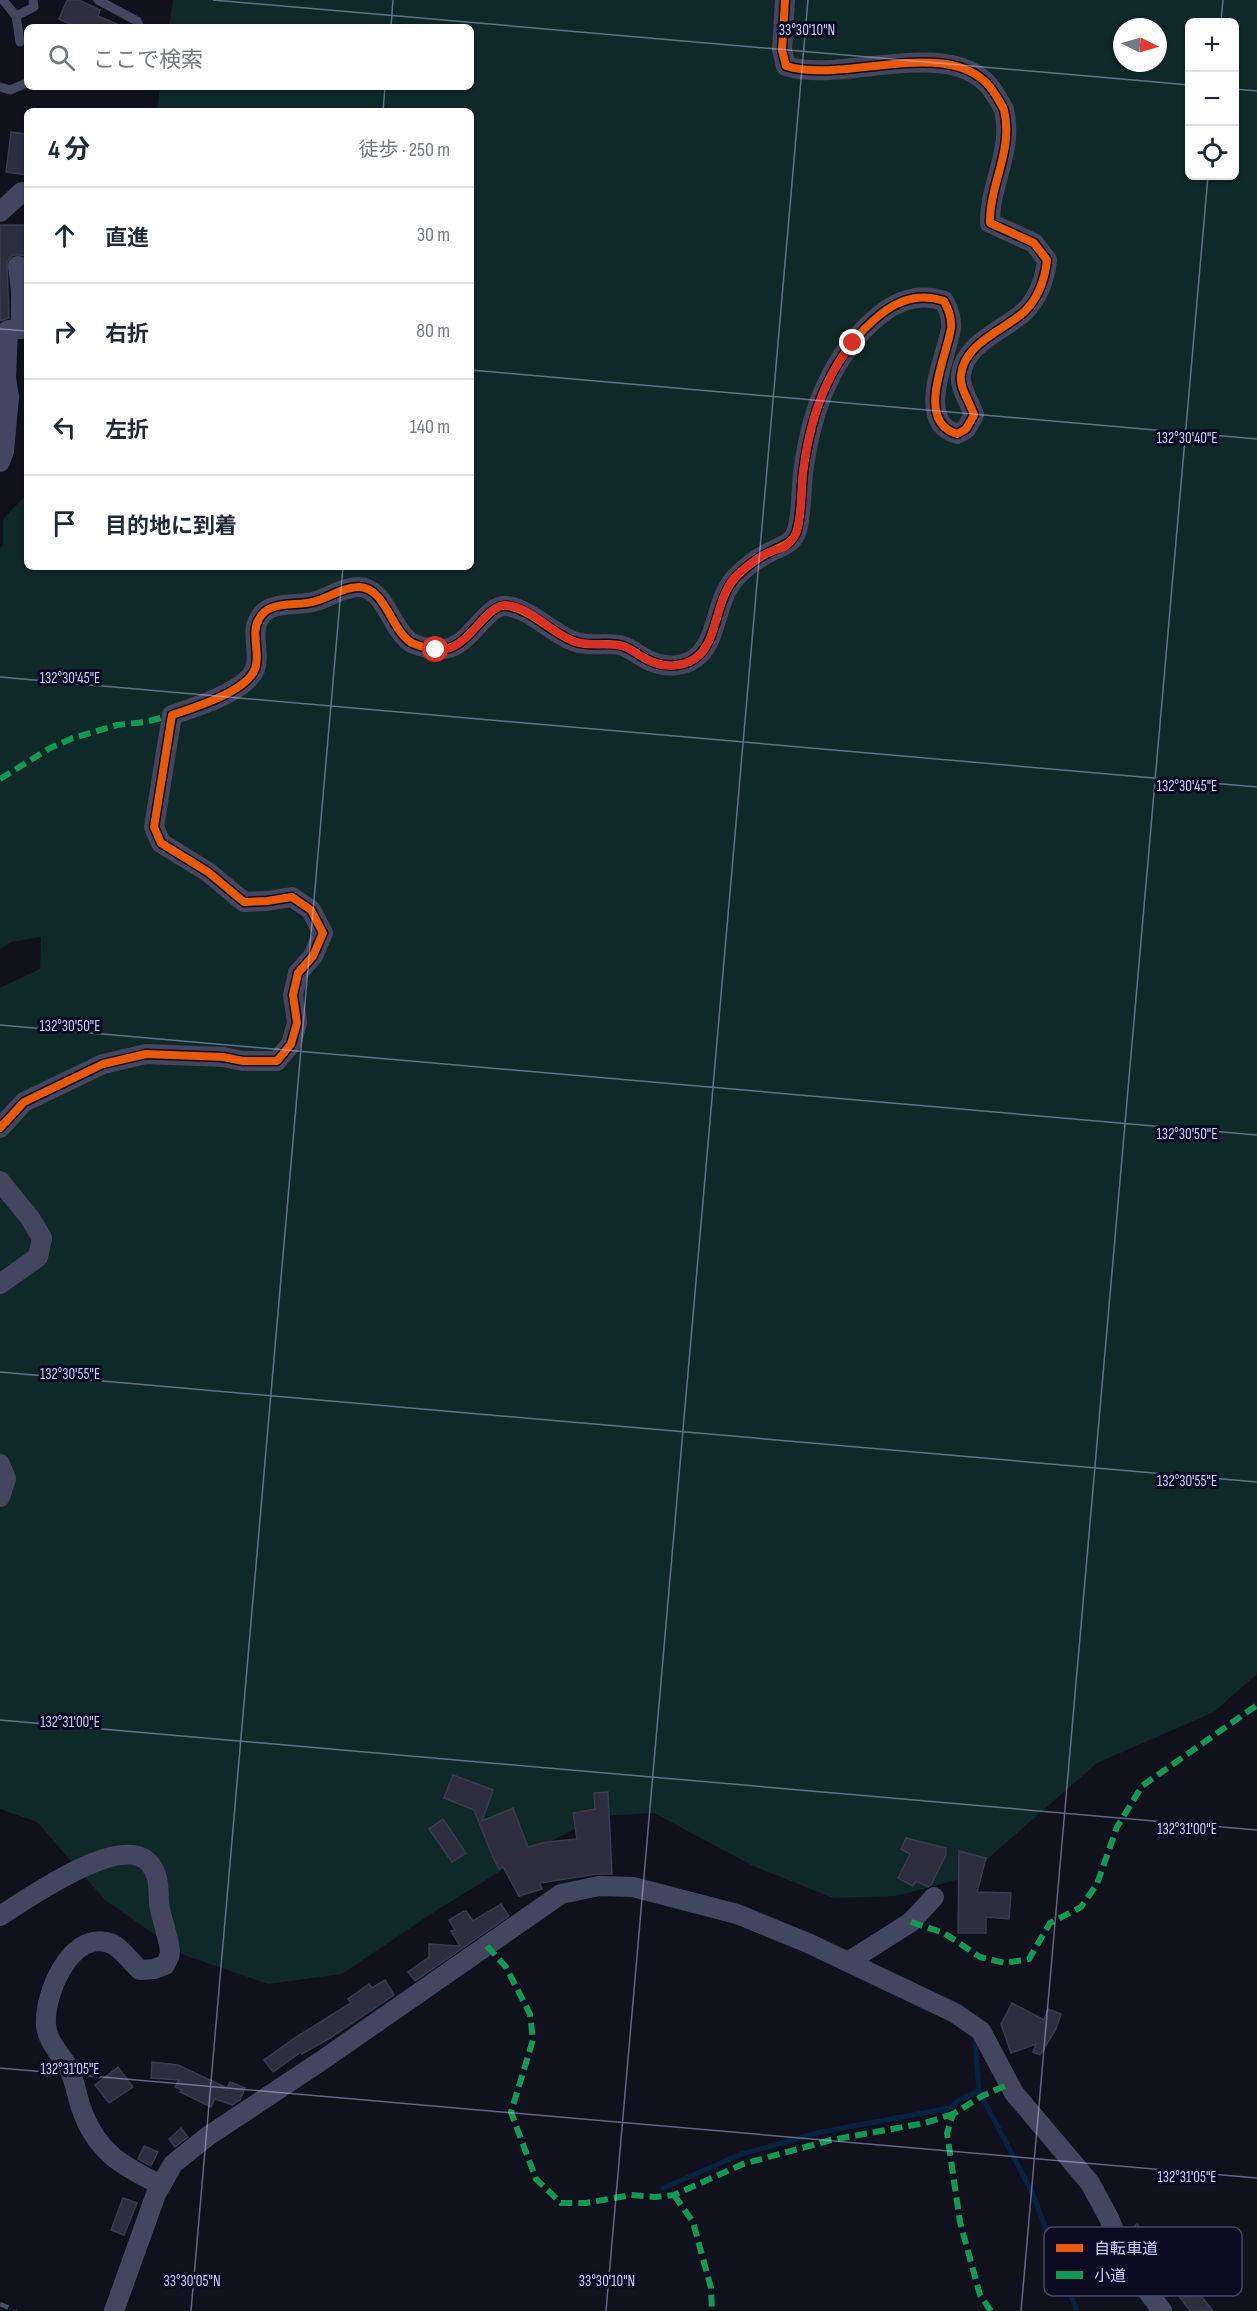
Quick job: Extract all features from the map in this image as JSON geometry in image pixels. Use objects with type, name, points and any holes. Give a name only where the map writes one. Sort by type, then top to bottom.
[{"type":"street","points":[[0,1128],[24,1102],[103,1064],[146,1054],[223,1057],[243,1061],[277,1061],[291,1044],[297,1023],[293,995],[298,973],[313,956],[323,933],[311,910],[292,897],[244,902],[194,862],[160,843],[154,827],[172,715],[214,700],[244,682],[255,669],[257,620],[267,609],[283,604],[317,601],[346,588],[362,587],[375,594],[410,642],[436,650],[450,648],[480,625],[493,609],[505,605],[537,618],[573,641],[586,645],[606,643],[626,646],[653,663],[678,666],[701,653],[709,639],[724,594],[734,579],[768,553],[787,545],[797,531],[803,470],[819,398],[839,360],[870,323],[892,305],[915,297],[931,296],[944,301],[950,312],[951,327],[934,396],[935,409],[947,431],[957,434],[966,429],[974,414],[962,387],[961,375],[965,362],[984,342],[1026,310],[1045,278],[1047,260],[1034,243],[990,223],[989,208],[1002,165],[1006,140],[1004,109],[988,82],[971,72],[944,64],[919,62],[844,70],[800,71],[786,66],[782,50],[784,0]]},
{"type":"street","points":[[0,212],[22,192]]},
{"type":"street","points":[[0,462],[4,451],[8,409],[3,378],[8,330],[21,329],[22,322],[18,267]]},
{"type":"street","points":[[0,1181],[30,1218],[42,1238],[38,1257],[0,1284]]},
{"type":"street","points":[[0,1464],[6,1479],[0,1497]]},
{"type":"street","points":[[0,1917],[54,1881],[90,1864],[126,1854],[140,1855],[149,1862],[157,1874],[159,1903],[170,1954],[165,1965],[140,1970],[128,1960],[119,1947],[107,1942],[94,1941],[82,1947],[73,1953],[62,1967],[49,2003],[46,2026],[51,2043],[63,2056],[72,2074],[83,2113],[99,2145],[131,2171],[161,2185]]},
{"type":"street","points":[[114,2311],[156,2194],[173,2164],[208,2136],[321,2061],[561,1893],[599,1886],[633,1887],[737,1914],[808,1943],[955,2013],[981,2031],[1014,2093],[1090,2183],[1113,2227]]},
{"type":"street","points":[[848,1962],[911,1922],[934,1897]]},
{"type":"street","points":[[1151,2296],[1162,2311]]},
{"type":"lane","points":[[3,0],[16,16],[20,42]]},
{"type":"lane","points":[[16,16],[34,7],[33,0]]},
{"type":"lane","points":[[98,0],[137,21],[138,24]]},
{"type":"lane","points":[[0,87],[10,90],[24,84]]},
{"type":"green space","points":[[173,0],[1257,0],[1257,1674],[1214,1712],[1097,1763],[967,1877],[896,1896],[833,1898],[753,1866],[654,1813],[599,1816],[533,1851],[437,1910],[342,1974],[268,1984],[184,1955],[105,1900],[37,1822],[0,1809],[0,988],[40,969],[41,937],[11,942],[0,949],[0,549],[3,544],[3,519],[24,497],[24,570],[474,570],[474,108],[157,108],[160,90],[474,90],[474,24],[169,24]]},
{"type":"building","points":[[67,0],[79,0],[100,10],[98,16],[117,24],[70,24],[59,19]]},
{"type":"building","points":[[11,132],[24,134],[24,175],[6,172]]},
{"type":"building","points":[[0,225],[24,225],[24,256],[13,255],[7,262],[9,318],[0,321]]},
{"type":"building","points":[[453,1775],[493,1790],[482,1821],[513,1808],[528,1847],[546,1842],[577,1839],[573,1813],[595,1809],[594,1793],[608,1792],[612,1874],[597,1874],[540,1883],[542,1889],[519,1896],[503,1867],[499,1869],[474,1810],[444,1798]]},
{"type":"building","points":[[443,1819],[466,1853],[452,1862],[429,1829]]},
{"type":"building","points":[[906,1838],[946,1848],[946,1855],[928,1887],[916,1881],[913,1886],[898,1878],[910,1854],[901,1849]]},
{"type":"building","points":[[959,1851],[986,1858],[977,1892],[1011,1893],[1009,1919],[986,1917],[986,1933],[958,1933]]},
{"type":"building","points":[[501,1904],[509,1916],[415,1981],[408,1972],[429,1957],[429,1944],[460,1946],[451,1931],[455,1930],[449,1920],[466,1911],[473,1921]]},
{"type":"building","points":[[385,1980],[394,1995],[330,2038],[302,2054],[301,2052],[273,2072],[264,2060],[351,2003],[348,1999],[369,1984],[372,1988]]},
{"type":"building","points":[[1012,2003],[1044,2020],[1048,2009],[1061,2014],[1056,2029],[1040,2055],[1033,2052],[1036,2044],[1011,2053],[1001,2024]]},
{"type":"building","points":[[152,2062],[178,2065],[227,2088],[230,2082],[245,2088],[240,2100],[232,2105],[215,2099],[211,2107],[180,2092],[182,2090],[175,2087],[179,2080],[151,2078]]},
{"type":"building","points":[[118,2067],[133,2087],[109,2103],[95,2085]]},
{"type":"building","points":[[181,2128],[188,2137],[175,2147],[169,2139]]},
{"type":"building","points":[[144,2146],[158,2152],[151,2166],[138,2159]]},
{"type":"building","points":[[123,2198],[137,2203],[124,2235],[111,2230]]},
{"type":"building","points":[[1179,2296],[1204,2296],[1202,2297],[1213,2311],[1190,2311]]},
{"type":"waterway","points":[[975,2037],[979,2091],[1032,2192],[1045,2227]]},
{"type":"waterway","points":[[663,2188],[739,2155],[821,2132],[950,2108],[959,2100],[979,2091]]},
{"type":"waterway","points":[[1071,2296],[1077,2311]]},
{"type":"railway","points":[[0,2304],[16,2311]]},
{"type":"marked path","points":[[0,779],[50,748],[73,738],[117,725],[145,722],[172,715]]},
{"type":"marked path","points":[[911,1922],[944,1933],[980,1957],[1005,1963],[1029,1959],[1050,1923],[1081,1907],[1097,1884],[1117,1827],[1142,1786],[1257,1705]]},
{"type":"marked path","points":[[487,1946],[506,1967],[530,2014],[533,2040],[511,2112],[536,2179],[561,2203],[586,2203],[631,2195],[655,2197],[674,2195],[743,2164],[831,2140],[925,2123],[953,2114]]},
{"type":"marked path","points":[[991,2311],[980,2295],[960,2222],[947,2133],[953,2114],[982,2096],[1009,2084]]},
{"type":"marked path","points":[[674,2195],[693,2222],[711,2288],[712,2311]]},
{"type":"cycle path","points":[[0,1128],[24,1102],[103,1064],[146,1054],[223,1057],[243,1061],[277,1061],[291,1044],[297,1023],[293,995],[298,973],[313,956],[323,933],[311,910],[292,897],[244,902],[208,872],[161,843],[154,827],[172,715],[218,698],[250,677],[257,663],[256,625],[266,611],[282,605],[310,602],[359,587],[376,594],[405,637],[412,643],[423,647],[446,649],[457,644],[491,612],[499,607],[508,606],[525,612],[579,643],[617,645],[626,647],[655,663],[682,664],[695,659],[706,646],[724,595],[736,577],[759,558],[789,542],[795,535],[800,516],[807,450],[826,385],[849,347],[888,309],[911,299],[927,298],[944,301],[950,314],[951,328],[936,387],[937,416],[944,427],[957,434],[966,429],[974,415],[961,380],[964,364],[969,354],[977,346],[1030,306],[1045,274],[1047,260],[1034,243],[990,223],[993,195],[1006,139],[1004,110],[995,94],[978,75],[955,66],[928,62],[838,70],[810,70],[786,66],[782,50],[785,0]]},
{"type":"route","points":[[436,650],[450,648],[480,625],[493,609],[505,605],[537,618],[573,641],[586,645],[606,643],[626,646],[647,660],[660,665],[678,666],[701,653],[709,639],[724,594],[734,579],[768,553],[787,545],[797,531],[803,470],[819,398],[839,360],[853,343]]}]
